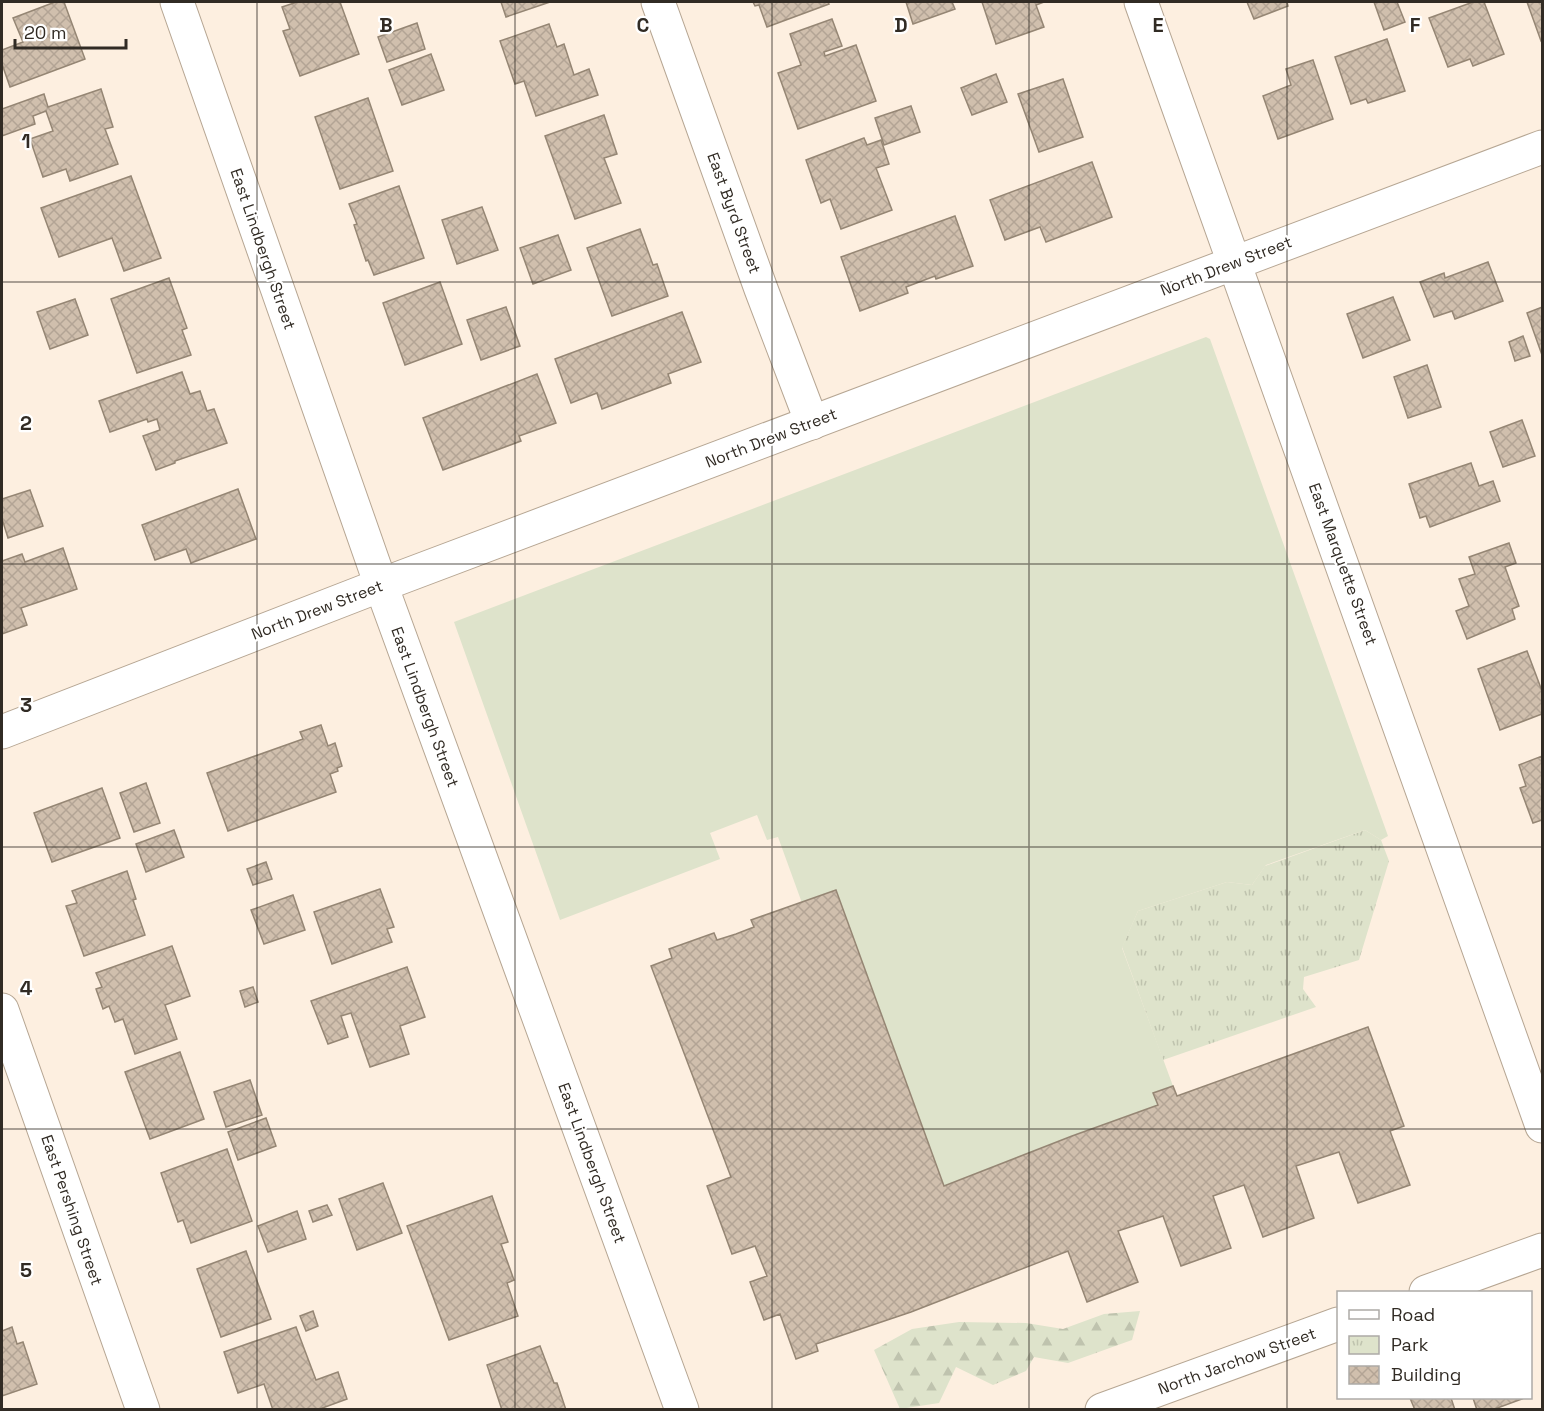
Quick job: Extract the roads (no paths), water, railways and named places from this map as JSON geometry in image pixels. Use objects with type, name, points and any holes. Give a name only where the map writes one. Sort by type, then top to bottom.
[{"type":"street","name":"East Lindbergh Street","points":[[177,2],[381,585],[682,1410]]},
{"type":"street","name":"East Byrd Street","points":[[657,2],[812,423]]},
{"type":"street","name":"East Marquette Street","points":[[1141,2],[1542,1126]]},
{"type":"street","name":"North Drew Street","points":[[2,732],[381,585],[1542,147]]},
{"type":"street","name":"East Pershing Street","points":[[2,1010],[143,1410]]},
{"type":"street","points":[[1431,1291],[1542,1250]]},
{"type":"street","name":"North Jarchow Street","points":[[1101,1410],[1162,1399],[1337,1324]]}]
